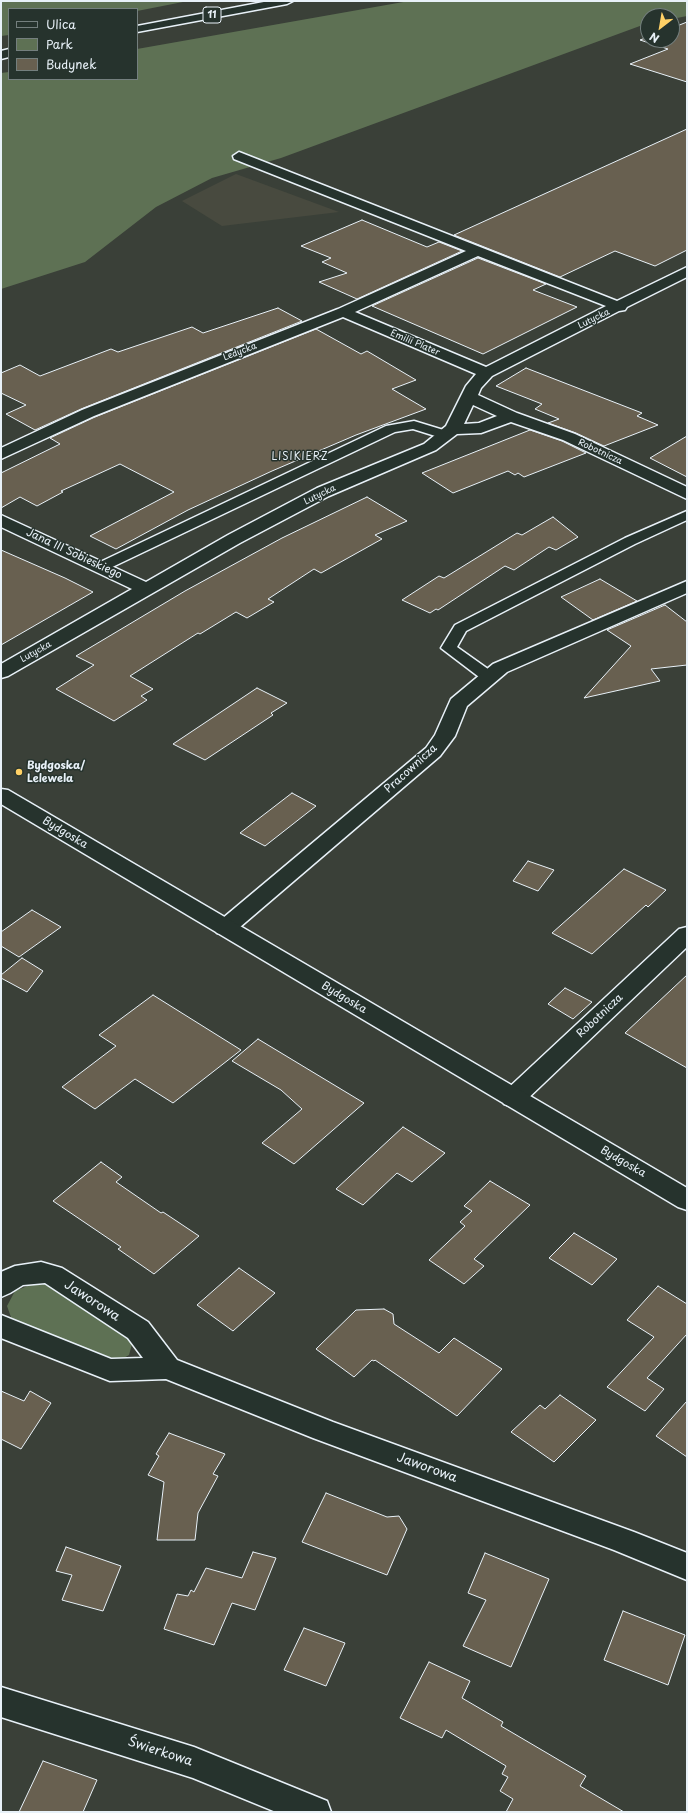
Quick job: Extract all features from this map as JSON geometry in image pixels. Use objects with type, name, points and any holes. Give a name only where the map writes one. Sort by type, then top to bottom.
[{"type":"main road","name":"11","points":[[138,29],[287,1]]},
{"type":"main road","name":"Lutycka","points":[[239,156],[620,306]]},
{"type":"main road","name":"Ledycka","points":[[1,454],[88,413],[343,312],[479,250]]},
{"type":"main road","name":"Lutycka","points":[[1,672],[234,538],[323,492],[430,447],[449,432],[476,383],[486,373],[687,271]]},
{"type":"main road","name":"Emilii Plater","points":[[343,312],[486,373]]},
{"type":"main road","name":"Robotnicza","points":[[469,396],[511,416],[569,437],[687,494]]},
{"type":"main road","points":[[449,432],[481,428],[511,416]]},
{"type":"main road","name":"Jana III Sobieskiego","points":[[1,520],[146,589]]},
{"type":"main road","name":"Pracownicza","points":[[224,928],[433,752],[445,736],[458,703],[500,668],[687,586]]},
{"type":"main road","name":"Bydgoska","points":[[1,795],[687,1200]]},
{"type":"main road","name":"Robotnicza","points":[[513,1098],[687,934]]},
{"type":"main road","name":"Jaworowa","points":[[1,1286],[15,1276],[28,1273],[41,1272],[53,1275],[138,1330],[167,1368]]},
{"type":"main road","name":"Jaworowa","points":[[1,1326],[110,1370],[167,1368],[323,1430],[624,1541],[687,1567]]},
{"type":"main road","name":"Świerkowa","points":[[1,1702],[194,1763],[315,1812]]},
{"type":"lane","points":[[102,567],[391,429],[414,425],[449,432]]},
{"type":"lane","points":[[489,677],[449,648],[460,628],[630,541],[687,515]]},
{"type":"shaded area","points":[[236,174],[339,212],[222,226],[182,201]]},
{"type":"green space","points":[[1,1],[188,1],[138,11],[138,8],[8,8],[8,35],[1,36]]},
{"type":"green space","points":[[409,1],[687,1],[687,16],[680,17],[680,8],[640,8],[640,26],[281,158],[212,178],[156,207],[85,262],[1,289],[1,73],[8,72],[8,80],[138,80],[138,49]]},
{"type":"green space","points":[[45,1284],[125,1336],[132,1344],[129,1355],[122,1359],[112,1358],[12,1320],[7,1306],[15,1291],[30,1285]]},
{"type":"building","points":[[687,22],[687,82],[630,64],[668,49],[665,48],[680,48],[680,25]]},
{"type":"building","points":[[687,129],[687,250],[655,266],[615,251],[560,277],[454,235]]},
{"type":"building","points":[[362,220],[427,247],[439,242],[462,251],[357,299],[319,282],[347,273],[322,262],[331,258],[301,246]]},
{"type":"building","points":[[478,258],[546,284],[533,290],[577,307],[483,354],[372,306]]},
{"type":"building","points":[[278,308],[302,321],[81,409],[35,430],[6,414],[26,405],[1,393],[1,373],[20,365],[40,376],[111,349],[118,352],[192,327],[203,333]]},
{"type":"building","points":[[316,329],[361,354],[367,351],[416,380],[392,389],[426,409],[356,435],[272,471],[188,510],[116,549],[90,536],[174,492],[120,464],[61,491],[63,492],[37,506],[20,497],[1,508],[1,473],[60,444],[50,438],[95,417]]},
{"type":"building","points":[[526,368],[642,413],[637,416],[658,425],[604,446],[576,433],[548,423],[559,419],[535,409],[542,404],[496,386]]},
{"type":"building","points":[[530,430],[562,441],[586,453],[524,477],[518,473],[515,475],[508,471],[453,493],[422,473]]},
{"type":"building","points":[[687,436],[687,477],[650,458]]},
{"type":"building","points":[[367,497],[407,521],[375,535],[382,539],[321,573],[314,569],[268,599],[274,602],[247,618],[236,612],[200,634],[198,633],[130,676],[153,689],[141,696],[147,700],[114,721],[56,689],[94,665],[76,656],[185,591],[282,538]]},
{"type":"building","points":[[553,517],[578,537],[556,550],[549,547],[514,570],[505,566],[438,610],[436,609],[430,613],[402,600],[439,576],[444,578],[517,533],[522,535]]},
{"type":"building","points":[[1,550],[65,578],[93,592],[1,645]]},
{"type":"building","points":[[600,579],[637,601],[593,620],[561,597]]},
{"type":"building","points":[[665,605],[687,622],[687,665],[651,669],[660,681],[584,698],[631,646],[607,630]]},
{"type":"building","points":[[257,688],[287,703],[271,713],[273,715],[205,760],[173,744]]},
{"type":"building","points":[[292,793],[316,806],[265,846],[240,833]]},
{"type":"building","points":[[528,861],[554,870],[538,891],[513,881]]},
{"type":"building","points":[[624,869],[666,890],[648,907],[646,905],[592,954],[552,933]]},
{"type":"building","points":[[32,910],[61,927],[19,957],[1,946],[1,932]]},
{"type":"building","points":[[22,958],[43,971],[27,992],[1,978],[1,975]]},
{"type":"building","points":[[687,975],[687,1068],[625,1033]]},
{"type":"building","points":[[565,988],[592,1002],[573,1019],[548,1004]]},
{"type":"building","points":[[153,995],[241,1050],[173,1103],[135,1079],[95,1109],[62,1087],[116,1046],[99,1035]]},
{"type":"building","points":[[258,1039],[364,1103],[294,1164],[262,1143],[302,1109],[281,1090],[232,1061]]},
{"type":"building","points":[[403,1127],[445,1153],[412,1182],[397,1173],[363,1205],[336,1189]]},
{"type":"building","points":[[101,1162],[122,1177],[116,1182],[161,1213],[163,1212],[199,1236],[154,1274],[118,1249],[121,1247],[53,1201]]},
{"type":"building","points":[[490,1181],[530,1205],[474,1259],[484,1266],[464,1284],[429,1260],[465,1226],[460,1222],[472,1211],[464,1206]]},
{"type":"building","points":[[574,1233],[617,1259],[592,1285],[549,1258]]},
{"type":"building","points":[[239,1268],[275,1293],[233,1331],[197,1305]]},
{"type":"building","points":[[658,1286],[687,1304],[687,1334],[647,1378],[664,1389],[645,1411],[607,1387],[654,1337],[627,1320]]},
{"type":"building","points":[[384,1309],[393,1314],[394,1324],[439,1353],[454,1338],[502,1369],[457,1416],[375,1360],[372,1360],[354,1377],[316,1349],[356,1310]]},
{"type":"building","points":[[1,1391],[24,1401],[30,1391],[51,1403],[21,1449],[1,1439]]},
{"type":"building","points":[[560,1395],[596,1420],[554,1462],[511,1432],[540,1405],[545,1409]]},
{"type":"building","points":[[687,1401],[687,1457],[656,1436]]},
{"type":"building","points":[[169,1433],[225,1454],[213,1474],[218,1476],[198,1513],[195,1540],[157,1540],[164,1482],[148,1475],[159,1456],[156,1454]]},
{"type":"building","points":[[326,1493],[387,1517],[399,1516],[407,1529],[387,1575],[302,1542]]},
{"type":"building","points":[[66,1547],[121,1566],[103,1611],[62,1600],[72,1575],[56,1571]]},
{"type":"building","points":[[253,1552],[276,1558],[255,1610],[232,1603],[214,1645],[164,1629],[177,1594],[188,1596],[191,1590],[194,1592],[206,1568],[242,1578]]},
{"type":"building","points":[[485,1553],[549,1579],[511,1667],[463,1646],[486,1600],[468,1593]]},
{"type":"building","points":[[623,1611],[685,1635],[668,1685],[604,1660]]},
{"type":"building","points":[[304,1628],[345,1643],[326,1686],[284,1670]]},
{"type":"building","points":[[429,1662],[470,1681],[462,1698],[503,1722],[501,1726],[586,1776],[580,1786],[624,1812],[506,1812],[513,1799],[500,1791],[508,1777],[502,1774],[506,1766],[446,1730],[442,1738],[400,1718]]},
{"type":"building","points":[[43,1761],[97,1780],[83,1812],[19,1812]]},
{"type":"place","name":"Bydgoska/ Lelewela","points":[[19,772]]},
{"type":"district","name":"LISIKIERZ","points":[[300,457]]}]
